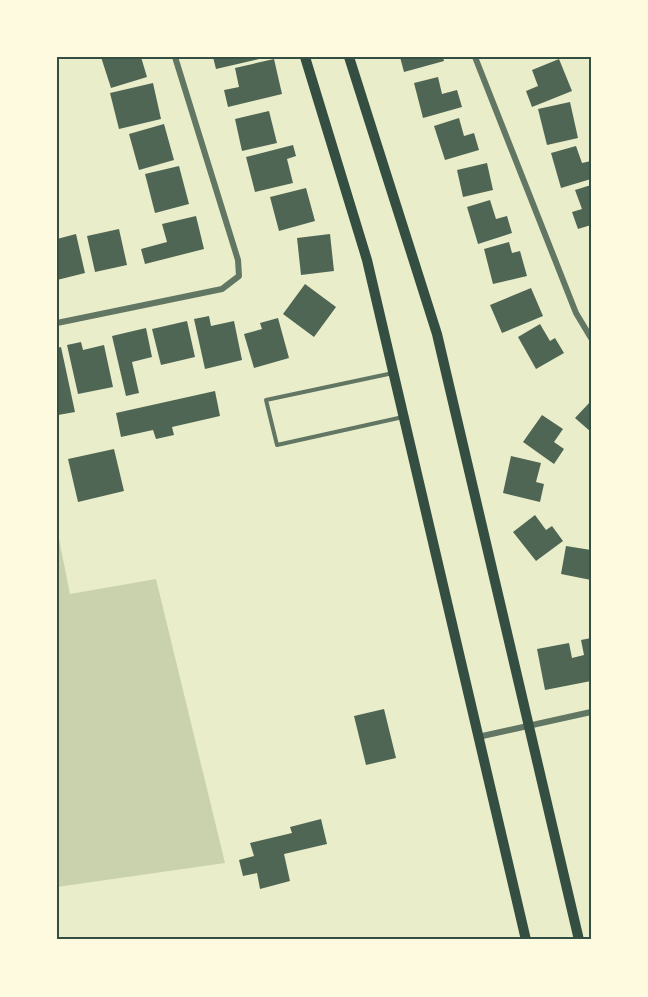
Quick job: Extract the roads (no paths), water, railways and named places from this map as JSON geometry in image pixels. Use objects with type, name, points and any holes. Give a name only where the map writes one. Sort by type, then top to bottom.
[{"type":"main road","points":[[304,57],[367,260],[526,940]]},
{"type":"main road","points":[[349,57],[437,334],[579,940]]},
{"type":"street","points":[[57,323],[222,289],[239,276],[238,260],[175,57]]},
{"type":"street","points":[[474,57],[576,313],[591,338]]},
{"type":"street","points":[[478,737],[591,712]]},
{"type":"lane","points":[[393,373],[266,400],[277,445],[404,417]]}]
